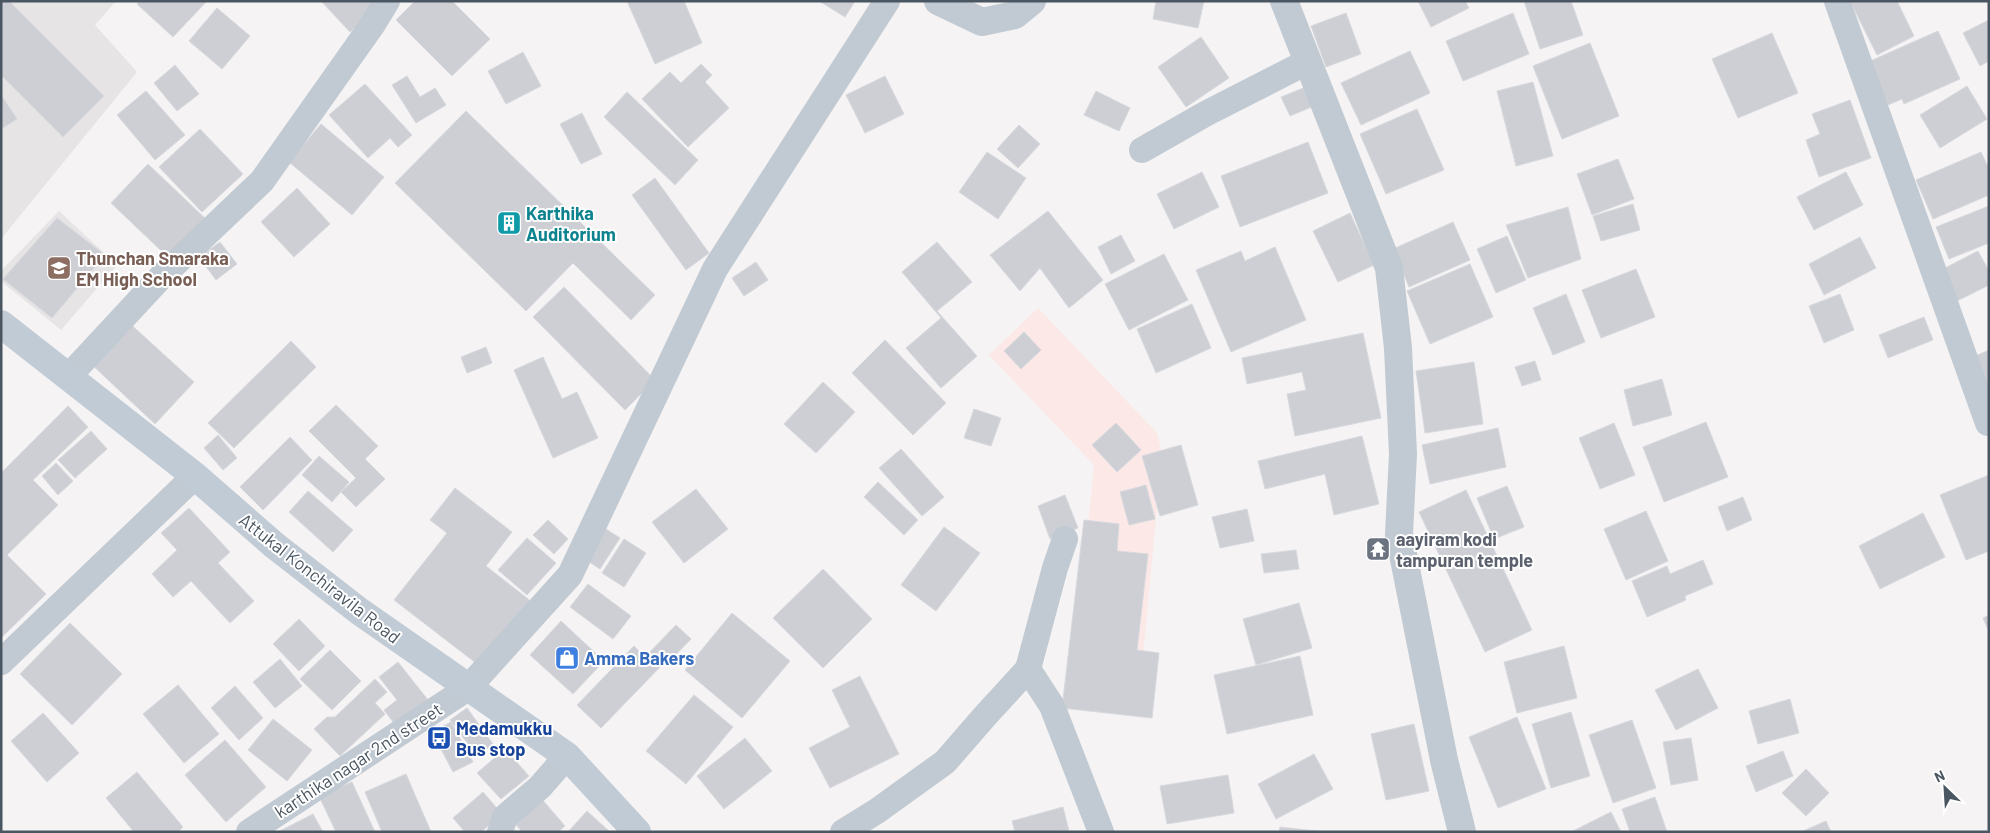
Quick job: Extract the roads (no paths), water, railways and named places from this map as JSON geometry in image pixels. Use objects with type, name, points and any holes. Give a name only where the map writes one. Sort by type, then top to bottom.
[{"type":"main road","name":"Attukal Konchiravila Road","points":[[1,324],[194,476],[274,545],[351,605],[567,756],[637,832]]},
{"type":"street","points":[[68,377],[161,277],[262,181],[373,24],[387,1]]},
{"type":"street","name":"karthika nagar 2nd street","points":[[249,832],[468,688],[570,575],[715,269],[887,1]]},
{"type":"street","points":[[938,1],[982,22],[1015,15],[1032,1]]},
{"type":"street","points":[[1284,1],[1389,268],[1398,348],[1403,454],[1399,534],[1444,760],[1462,832]]},
{"type":"street","points":[[1837,1],[1988,423]]},
{"type":"street","points":[[1142,150],[1307,62]]},
{"type":"street","points":[[1,662],[194,476]]},
{"type":"street","points":[[843,832],[878,811],[945,762],[1028,669],[1055,568],[1065,539]]},
{"type":"street","points":[[1028,669],[1052,706],[1101,832]]},
{"type":"street","points":[[500,832],[505,817],[540,787],[567,756]]},
{"type":"place","name":"Karthika Auditorium","points":[[509,223]]},
{"type":"place","name":"Thunchan Smaraka EM High School","points":[[59,268]]},
{"type":"place","name":"aayiram kodi tampuran temple","points":[[1378,549]]},
{"type":"place","name":"Amma Bakers","points":[[567,658]]},
{"type":"place","name":"Medamukku Bus stop","points":[[439,738]]}]
